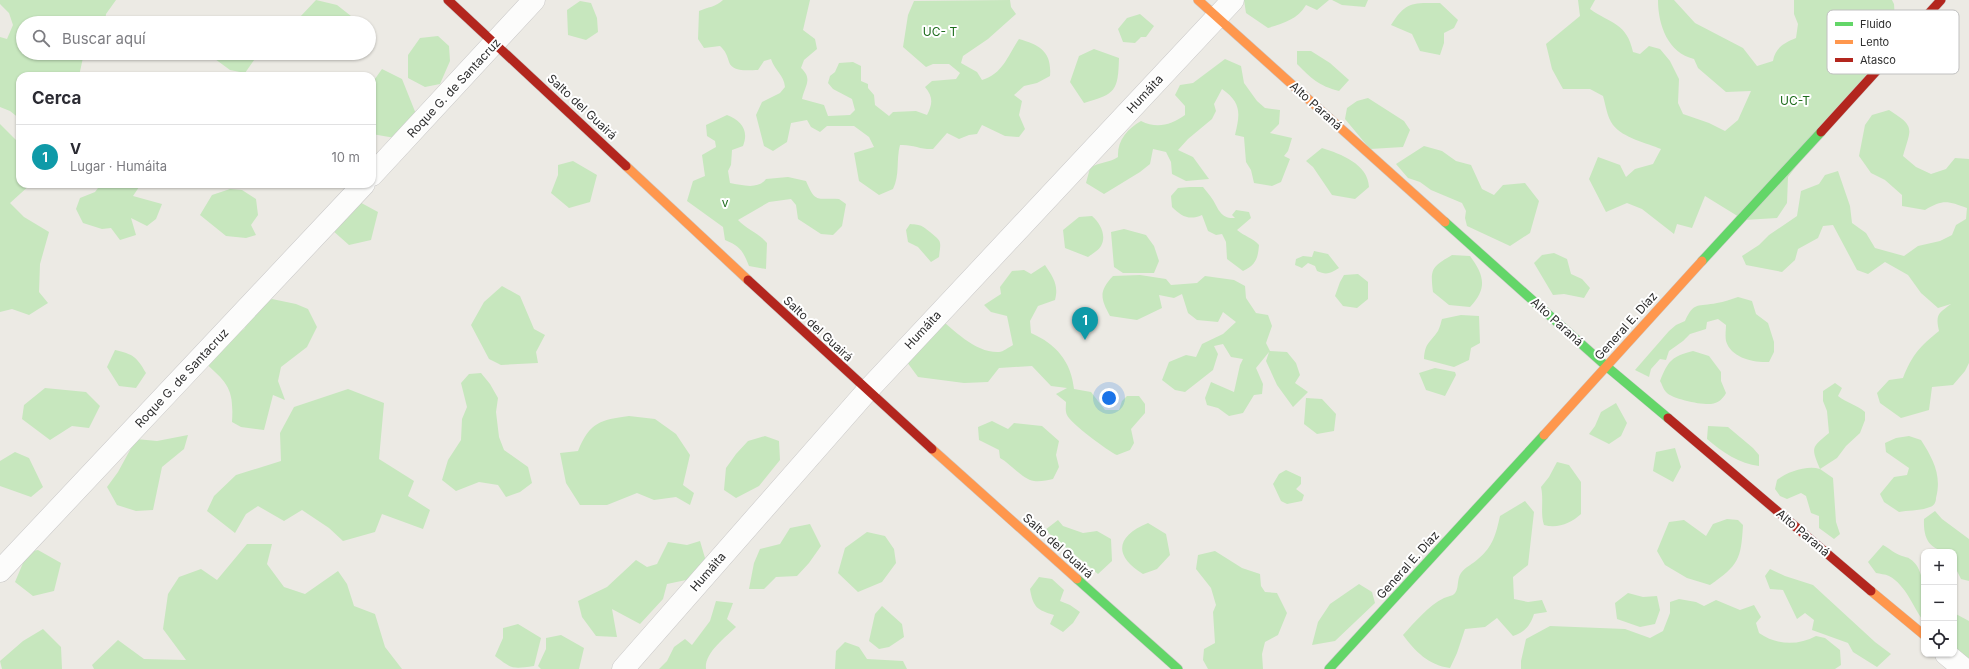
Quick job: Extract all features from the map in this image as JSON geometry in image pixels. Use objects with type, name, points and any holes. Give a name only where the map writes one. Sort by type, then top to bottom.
[{"type":"street","name":"Salto del Guairá","points":[[448,0],[496,43],[867,391],[1178,669]]},
{"type":"street","name":"Roque G. de Santacruz","points":[[376,171],[496,43],[534,0]]},
{"type":"street","name":"Alto Paraná","points":[[1198,0],[1606,366],[1921,632]]},
{"type":"street","name":"Humáita","points":[[623,669],[867,391],[1233,0]]},
{"type":"street","name":"General E. Díaz","points":[[1932,10],[1941,0]]},
{"type":"street","name":"General E. Díaz","points":[[1329,669],[1873,74]]},
{"type":"street","name":"Roque G. de Santacruz","points":[[0,571],[360,188]]},
{"type":"street","points":[[1950,657],[1964,669]]},
{"type":"green space","points":[[0,0],[116,0],[106,16],[16,16],[16,60],[82,60],[80,72],[16,72],[16,116],[10,111],[0,107],[0,37],[7,39],[13,25],[9,13],[0,4]]},
{"type":"green space","points":[[316,0],[337,5],[351,16],[301,16]]},
{"type":"green space","name":"UC- T","points":[[723,0],[810,0],[803,30],[815,39],[817,49],[804,60],[801,68],[807,76],[807,82],[802,99],[824,105],[828,116],[850,115],[855,110],[852,99],[833,89],[828,83],[830,76],[835,72],[839,63],[853,62],[861,66],[861,81],[868,84],[868,88],[874,95],[875,105],[889,116],[893,112],[916,111],[927,115],[931,97],[925,87],[932,81],[956,79],[960,73],[949,64],[933,64],[926,67],[903,47],[908,15],[914,1],[1010,0],[1011,7],[1016,14],[988,39],[963,56],[961,63],[977,72],[982,80],[1000,69],[1019,39],[1039,47],[1047,55],[1050,76],[1037,83],[1024,86],[1014,95],[1022,101],[1019,115],[1025,129],[1019,137],[1005,136],[982,125],[977,134],[959,139],[947,133],[933,149],[900,145],[897,173],[893,189],[879,195],[859,181],[854,153],[874,147],[869,137],[854,126],[827,126],[820,132],[811,127],[807,120],[791,123],[787,142],[773,151],[764,146],[756,115],[762,102],[780,93],[785,87],[784,83],[771,59],[764,61],[758,70],[742,70],[731,66],[724,50],[720,46],[704,48],[698,39],[699,11],[715,6]]},
{"type":"green space","points":[[1244,0],[1329,0],[1317,10],[1306,5],[1294,18],[1268,28],[1246,13]]},
{"type":"green space","points":[[1332,0],[1368,0],[1365,7],[1342,5]]},
{"type":"green space","name":"UC-T","points":[[1578,0],[1595,0],[1590,9],[1617,25],[1627,35],[1633,52],[1640,54],[1649,46],[1660,49],[1670,61],[1679,79],[1678,103],[1683,114],[1709,123],[1725,131],[1738,120],[1751,91],[1726,92],[1698,68],[1694,59],[1677,51],[1666,37],[1660,19],[1658,0],[1674,0],[1695,23],[1743,48],[1757,66],[1773,61],[1774,56],[1781,46],[1796,38],[1798,24],[1794,14],[1794,0],[1892,0],[1894,10],[1827,10],[1827,74],[1867,74],[1788,177],[1787,203],[1777,218],[1744,220],[1705,196],[1692,228],[1677,224],[1674,234],[1642,209],[1627,203],[1606,212],[1589,179],[1598,157],[1620,165],[1626,177],[1635,169],[1653,164],[1661,149],[1629,137],[1617,130],[1609,118],[1603,96],[1590,89],[1563,89],[1552,69],[1546,44],[1580,16]]},
{"type":"green space","points":[[580,1],[591,3],[597,18],[598,32],[586,40],[568,35],[567,10]]},
{"type":"green space","points":[[1423,3],[1440,3],[1458,20],[1454,28],[1444,33],[1444,43],[1440,55],[1420,51],[1412,34],[1391,25],[1401,11],[1406,7]]},
{"type":"green space","points":[[1140,14],[1154,26],[1146,37],[1141,37],[1135,43],[1123,42],[1118,29],[1127,18]]},
{"type":"green space","points":[[438,36],[449,46],[450,61],[440,84],[425,87],[408,78],[408,55],[420,38]]},
{"type":"green space","points":[[1094,49],[1119,58],[1118,78],[1113,90],[1109,94],[1084,103],[1070,82],[1079,56]]},
{"type":"green space","points":[[1297,51],[1311,51],[1330,63],[1349,80],[1339,91],[1326,87],[1311,77],[1297,64]]},
{"type":"green space","points":[[1225,59],[1241,66],[1244,83],[1257,101],[1265,108],[1280,110],[1279,124],[1270,133],[1292,138],[1288,151],[1284,156],[1290,159],[1281,182],[1272,186],[1254,183],[1251,170],[1246,162],[1244,137],[1235,135],[1238,121],[1238,109],[1229,94],[1222,89],[1214,104],[1216,111],[1212,119],[1188,139],[1178,150],[1193,157],[1209,179],[1186,181],[1172,174],[1171,162],[1166,152],[1153,149],[1150,164],[1140,172],[1104,194],[1086,183],[1090,168],[1118,157],[1121,141],[1127,132],[1136,124],[1141,121],[1153,125],[1164,125],[1185,115],[1185,106],[1175,95],[1180,85],[1193,83]]},
{"type":"green space","points":[[216,60],[254,60],[246,72],[230,70]]},
{"type":"green space","points":[[382,69],[402,79],[416,114],[395,138],[376,135],[376,77]]},
{"type":"green space","points":[[1368,98],[1404,121],[1410,130],[1403,147],[1370,149],[1345,119],[1347,108],[1357,101]]},
{"type":"green space","points":[[1889,110],[1904,120],[1909,129],[1903,156],[1916,167],[1931,174],[1946,169],[1955,158],[1969,159],[1969,363],[1965,371],[1953,385],[1932,387],[1929,410],[1901,418],[1880,403],[1877,393],[1889,380],[1903,378],[1913,357],[1927,341],[1939,331],[1939,314],[1951,304],[1938,308],[1921,293],[1908,275],[1885,262],[1868,274],[1857,270],[1833,225],[1823,226],[1818,238],[1798,249],[1795,260],[1782,272],[1746,265],[1742,256],[1797,216],[1801,191],[1819,184],[1825,175],[1838,171],[1850,206],[1852,223],[1866,233],[1875,248],[1904,256],[1918,246],[1940,241],[1952,235],[1956,225],[1966,219],[1967,208],[1946,202],[1936,204],[1925,210],[1902,206],[1902,195],[1885,180],[1871,173],[1859,156],[1865,125],[1872,115]]},
{"type":"green space","name":"v","points":[[727,115],[737,120],[745,131],[745,141],[743,146],[732,150],[731,165],[728,171],[730,183],[754,186],[759,185],[766,179],[788,177],[806,181],[809,189],[815,197],[822,199],[839,199],[846,204],[842,226],[833,235],[821,234],[798,219],[796,205],[791,199],[769,202],[738,220],[767,243],[766,269],[749,266],[745,256],[738,247],[725,240],[723,227],[687,201],[693,181],[705,176],[702,155],[716,147],[715,141],[707,136],[706,125]]},
{"type":"green space","points":[[0,124],[16,140],[16,188],[27,188],[10,203],[24,217],[49,232],[40,264],[39,292],[48,303],[29,315],[12,309],[0,312]]},
{"type":"green space","points":[[1424,146],[1442,151],[1456,161],[1471,165],[1482,189],[1494,195],[1503,185],[1525,183],[1539,201],[1530,233],[1510,246],[1467,226],[1465,218],[1466,211],[1462,203],[1431,190],[1420,182],[1408,178],[1396,164]]},
{"type":"green space","points":[[1322,148],[1337,153],[1359,166],[1364,172],[1369,187],[1355,199],[1332,195],[1313,167],[1306,161]]},
{"type":"green space","points":[[573,161],[597,175],[590,202],[569,208],[551,193],[558,175],[558,165]]},
{"type":"green space","points":[[1203,187],[1221,213],[1226,217],[1235,218],[1232,215],[1236,210],[1249,212],[1251,218],[1237,230],[1259,245],[1258,254],[1254,264],[1243,271],[1227,259],[1226,242],[1222,234],[1216,235],[1208,231],[1202,215],[1193,218],[1186,217],[1172,207],[1171,196],[1178,188]]},
{"type":"green space","points":[[98,188],[138,188],[133,196],[162,204],[156,219],[147,226],[131,218],[136,235],[120,240],[111,228],[102,229],[83,223],[76,209],[80,198],[95,192]]},
{"type":"green space","points":[[230,189],[242,190],[256,199],[258,215],[251,225],[256,235],[246,238],[226,236],[200,215],[212,195]]},
{"type":"green space","points":[[354,199],[378,212],[371,240],[349,245],[332,230]]},
{"type":"green space","points":[[1092,216],[1098,222],[1102,230],[1103,242],[1100,247],[1088,257],[1065,248],[1063,230],[1079,217]]},
{"type":"green space","points":[[910,224],[923,227],[939,240],[939,257],[931,262],[918,247],[908,242],[906,230]]},
{"type":"green space","points":[[1124,229],[1146,235],[1154,246],[1159,261],[1154,273],[1123,273],[1114,267],[1111,232]]},
{"type":"green space","points":[[1314,251],[1328,254],[1339,268],[1330,273],[1323,273],[1317,271],[1315,266],[1308,263],[1302,268],[1295,265],[1296,259],[1303,256],[1312,257]]},
{"type":"green space","points":[[1554,253],[1567,259],[1571,274],[1582,279],[1590,288],[1584,298],[1564,294],[1553,295],[1534,263],[1542,255]]},
{"type":"green space","points":[[1452,255],[1470,256],[1481,275],[1482,288],[1480,294],[1470,307],[1449,305],[1433,292],[1432,273],[1434,269],[1440,262]]},
{"type":"green space","points":[[1045,265],[1053,277],[1056,285],[1055,300],[1038,306],[1030,321],[1031,333],[1048,342],[1061,355],[1070,370],[1074,389],[1091,392],[1105,410],[1119,410],[1122,401],[1127,396],[1139,396],[1145,404],[1145,413],[1131,429],[1134,443],[1130,450],[1117,455],[1069,419],[1066,410],[1066,402],[1056,394],[1067,388],[1051,386],[1032,366],[999,368],[988,382],[964,383],[918,377],[901,354],[937,316],[965,340],[982,349],[999,352],[1013,345],[1007,316],[991,312],[984,305],[1001,294],[1000,287],[1012,271],[1024,270],[1031,274]]},
{"type":"green space","points":[[1358,274],[1368,282],[1368,299],[1357,308],[1343,306],[1335,296],[1340,282],[1344,275]]},
{"type":"green space","points":[[1140,275],[1166,279],[1171,285],[1197,283],[1205,276],[1234,280],[1245,286],[1246,298],[1256,313],[1268,315],[1272,326],[1266,343],[1270,351],[1287,352],[1296,363],[1300,375],[1295,383],[1308,392],[1293,407],[1277,385],[1266,361],[1269,352],[1256,368],[1263,384],[1262,394],[1254,395],[1243,413],[1229,416],[1218,408],[1207,405],[1205,398],[1211,382],[1234,392],[1240,365],[1243,359],[1231,357],[1223,344],[1214,346],[1218,354],[1213,370],[1185,392],[1175,390],[1162,380],[1169,362],[1186,355],[1196,357],[1202,344],[1223,334],[1236,322],[1223,312],[1218,322],[1197,320],[1188,313],[1182,294],[1174,298],[1159,295],[1162,308],[1137,320],[1110,316],[1104,304],[1102,295],[1108,281],[1113,276]]},
{"type":"green space","points":[[502,286],[520,296],[534,329],[545,335],[536,352],[538,363],[501,365],[489,359],[471,325],[484,302]]},
{"type":"green space","points":[[1738,297],[1752,301],[1756,314],[1768,323],[1774,342],[1774,352],[1769,362],[1757,362],[1744,358],[1733,352],[1726,341],[1726,325],[1718,319],[1707,322],[1706,329],[1690,334],[1669,351],[1666,360],[1660,359],[1651,369],[1649,377],[1635,370],[1669,331],[1676,325],[1685,321],[1691,310],[1697,306],[1722,302]]},
{"type":"green space","points":[[272,299],[296,304],[308,309],[317,327],[307,347],[281,367],[278,381],[285,400],[273,395],[264,430],[241,427],[232,422],[232,402],[228,388],[219,376],[204,362],[219,346],[244,329],[259,305]]},
{"type":"green space","points":[[1461,315],[1479,316],[1480,343],[1471,348],[1469,360],[1454,367],[1424,359],[1425,349],[1438,331],[1442,319]]},
{"type":"green space","points":[[115,350],[134,357],[146,373],[136,388],[119,386],[107,367]]},
{"type":"green space","points":[[1693,351],[1709,356],[1721,372],[1721,381],[1726,393],[1722,399],[1716,403],[1701,404],[1674,397],[1666,392],[1660,381],[1668,364],[1675,357]]},
{"type":"green space","points":[[1435,368],[1455,372],[1456,375],[1445,396],[1426,390],[1419,373]]},
{"type":"green space","points":[[481,373],[490,384],[498,398],[496,412],[499,437],[504,450],[528,467],[532,483],[520,492],[506,497],[498,485],[479,482],[456,491],[442,480],[448,460],[461,440],[462,419],[467,407],[461,383],[469,374]]},
{"type":"green space","points":[[1835,383],[1842,388],[1838,396],[1865,412],[1865,420],[1860,433],[1846,446],[1837,458],[1820,469],[1815,456],[1814,448],[1829,433],[1827,411],[1823,401],[1823,391]]},
{"type":"green space","points":[[45,388],[86,392],[100,406],[89,428],[72,426],[50,440],[22,419],[24,405]]},
{"type":"green space","points":[[348,389],[384,403],[379,459],[414,481],[408,496],[430,510],[423,529],[382,514],[375,532],[343,541],[329,528],[302,510],[284,521],[258,506],[246,514],[235,533],[207,511],[214,496],[236,475],[281,461],[280,433],[294,407]]},
{"type":"green space","points":[[1306,398],[1322,399],[1336,414],[1334,431],[1317,434],[1304,424]]},
{"type":"green space","points":[[1616,403],[1627,423],[1621,436],[1609,444],[1589,434],[1595,426],[1601,412]]},
{"type":"green space","points":[[629,416],[655,419],[676,434],[690,455],[683,485],[694,493],[690,505],[676,497],[654,500],[637,493],[607,505],[580,505],[566,483],[560,453],[578,451],[582,441],[597,424],[610,419]]},
{"type":"green space","points":[[992,421],[1008,429],[1014,423],[1042,426],[1059,441],[1056,455],[1059,467],[1053,479],[1044,481],[1030,480],[1000,458],[999,450],[979,440],[978,427]]},
{"type":"green space","points":[[1708,426],[1728,427],[1759,455],[1759,466],[1738,460],[1713,444],[1707,439]]},
{"type":"green space","points":[[188,435],[184,449],[162,467],[153,510],[136,511],[117,505],[107,487],[118,472],[136,439],[157,441]]},
{"type":"green space","points":[[765,436],[779,441],[780,460],[759,486],[736,498],[724,490],[726,468],[748,441]]},
{"type":"green space","points":[[1909,436],[1921,440],[1933,461],[1937,475],[1938,490],[1934,505],[1923,509],[1899,512],[1884,502],[1880,494],[1894,477],[1907,475],[1909,468],[1886,452],[1885,443],[1896,438]]},
{"type":"green space","points":[[1675,448],[1681,467],[1673,482],[1653,471],[1656,452]]},
{"type":"green space","points":[[15,452],[29,458],[43,487],[31,497],[0,486],[0,461]]},
{"type":"green space","points":[[1557,462],[1569,465],[1581,482],[1581,514],[1573,520],[1559,526],[1549,526],[1544,525],[1541,487],[1549,477]]},
{"type":"green space","points":[[1809,468],[1820,469],[1833,478],[1836,522],[1840,534],[1834,539],[1819,528],[1819,516],[1811,513],[1806,496],[1801,493],[1787,499],[1780,496],[1775,489],[1777,480],[1786,474]]},
{"type":"green space","points":[[1286,470],[1301,477],[1301,484],[1296,489],[1304,495],[1302,501],[1287,504],[1281,501],[1273,484],[1279,474]]},
{"type":"green space","points":[[1525,501],[1534,512],[1528,565],[1513,577],[1514,599],[1528,602],[1542,600],[1547,612],[1534,614],[1531,622],[1526,628],[1521,633],[1513,636],[1497,618],[1485,627],[1465,629],[1450,668],[1435,664],[1417,652],[1403,635],[1433,605],[1455,593],[1461,573],[1476,561],[1490,545],[1500,516]]},
{"type":"green space","points":[[1935,511],[1942,519],[1969,539],[1969,581],[1961,579],[1957,571],[1957,549],[1937,549],[1930,544],[1925,533],[1924,519]]},
{"type":"green space","points":[[1727,519],[1738,520],[1743,525],[1741,546],[1737,560],[1733,566],[1720,578],[1710,585],[1687,578],[1665,565],[1657,551],[1669,522],[1684,520],[1706,536],[1713,524]]},
{"type":"green space","points":[[1058,520],[1063,526],[1083,533],[1097,531],[1111,539],[1112,561],[1098,574],[1045,530]]},
{"type":"green space","points":[[1148,523],[1166,534],[1170,555],[1157,569],[1143,574],[1133,567],[1127,560],[1123,553],[1122,547],[1124,540],[1130,534],[1137,528]]},
{"type":"green space","points":[[810,524],[821,546],[809,563],[797,576],[776,577],[764,589],[749,589],[754,563],[760,549],[780,544],[790,528]]},
{"type":"green space","points":[[867,532],[885,536],[894,549],[896,563],[882,582],[858,592],[838,573],[845,548]]},
{"type":"green space","points":[[700,541],[710,575],[667,584],[663,599],[640,624],[612,609],[617,637],[596,636],[582,617],[578,601],[607,587],[636,560],[647,567],[657,564],[668,542],[687,545]]},
{"type":"green space","points":[[247,544],[272,544],[267,564],[284,587],[305,594],[338,571],[347,584],[354,606],[375,614],[385,647],[402,669],[94,669],[92,665],[118,640],[144,659],[186,660],[163,629],[168,594],[179,577],[201,569],[217,580]]},
{"type":"green space","points":[[1883,545],[1897,554],[1909,558],[1915,564],[1921,576],[1921,618],[1900,585],[1889,576],[1876,573],[1868,562]]},
{"type":"green space","points":[[38,550],[61,563],[54,591],[33,596],[15,582],[23,563],[23,553]]},
{"type":"green space","points":[[1215,551],[1242,568],[1260,574],[1261,586],[1265,592],[1277,593],[1287,613],[1278,635],[1265,642],[1262,654],[1263,669],[1208,669],[1203,660],[1204,649],[1215,643],[1213,612],[1216,605],[1211,588],[1196,569],[1198,555]]},
{"type":"green space","points":[[1770,569],[1785,576],[1813,585],[1875,642],[1891,654],[1877,667],[1853,652],[1848,643],[1812,630],[1814,620],[1805,613],[1797,619],[1783,590],[1770,589],[1765,576]]},
{"type":"green space","points":[[1039,577],[1052,579],[1064,590],[1060,601],[1070,605],[1080,612],[1073,623],[1063,632],[1050,624],[1054,615],[1040,609],[1034,604],[1030,589]]},
{"type":"green space","points":[[1359,584],[1372,592],[1375,603],[1335,641],[1312,645],[1318,622],[1330,604]]},
{"type":"green space","points":[[1628,593],[1643,597],[1657,596],[1660,610],[1655,624],[1640,627],[1617,619],[1615,603]]},
{"type":"green space","points":[[1679,599],[1696,602],[1704,606],[1716,600],[1740,610],[1754,605],[1761,617],[1756,623],[1759,633],[1773,640],[1787,643],[1795,643],[1816,636],[1825,638],[1840,650],[1841,665],[1835,669],[1521,669],[1521,661],[1526,639],[1550,626],[1625,629],[1650,638],[1663,631],[1670,613],[1670,602]]},
{"type":"green space","points":[[716,601],[733,603],[727,619],[736,627],[716,646],[708,657],[706,669],[659,669],[667,661],[674,647],[685,639],[692,645],[710,621]]},
{"type":"green space","points":[[882,606],[902,624],[904,637],[889,647],[879,649],[869,641],[875,614]]},
{"type":"green space","points":[[1957,615],[1969,621],[1969,659],[1957,653]]},
{"type":"green space","points":[[518,624],[541,638],[534,666],[516,668],[509,666],[495,656],[503,638],[503,628]]},
{"type":"green space","points":[[43,629],[61,647],[62,669],[2,669],[0,661],[23,641]]},
{"type":"green space","points":[[561,635],[584,648],[579,669],[541,669],[538,666],[546,649],[546,638]]},
{"type":"green space","points":[[845,642],[859,647],[867,659],[903,661],[907,669],[835,669],[836,651]]},
{"type":"traffic: fast","points":[[1702,261],[1821,132]]},
{"type":"traffic: fast","points":[[1445,222],[1606,366],[1668,418]]},
{"type":"traffic: fast","points":[[1329,669],[1544,435]]},
{"type":"traffic: fast","points":[[1077,579],[1178,669]]},
{"type":"traffic: slow","points":[[1198,0],[1445,222]]},
{"type":"traffic: slow","points":[[626,166],[748,280]]},
{"type":"traffic: slow","points":[[1544,435],[1702,261]]},
{"type":"traffic: slow","points":[[932,449],[1077,579]]},
{"type":"traffic: slow","points":[[1871,591],[1921,633]]},
{"type":"traffic: jam","points":[[448,0],[626,166]]},
{"type":"traffic: jam","points":[[1932,10],[1941,0]]},
{"type":"traffic: jam","points":[[1821,132],[1874,74]]},
{"type":"traffic: jam","points":[[748,280],[932,449]]},
{"type":"traffic: jam","points":[[1668,418],[1871,591]]},
{"type":"place","name":"V","points":[[1085,340]]}]
